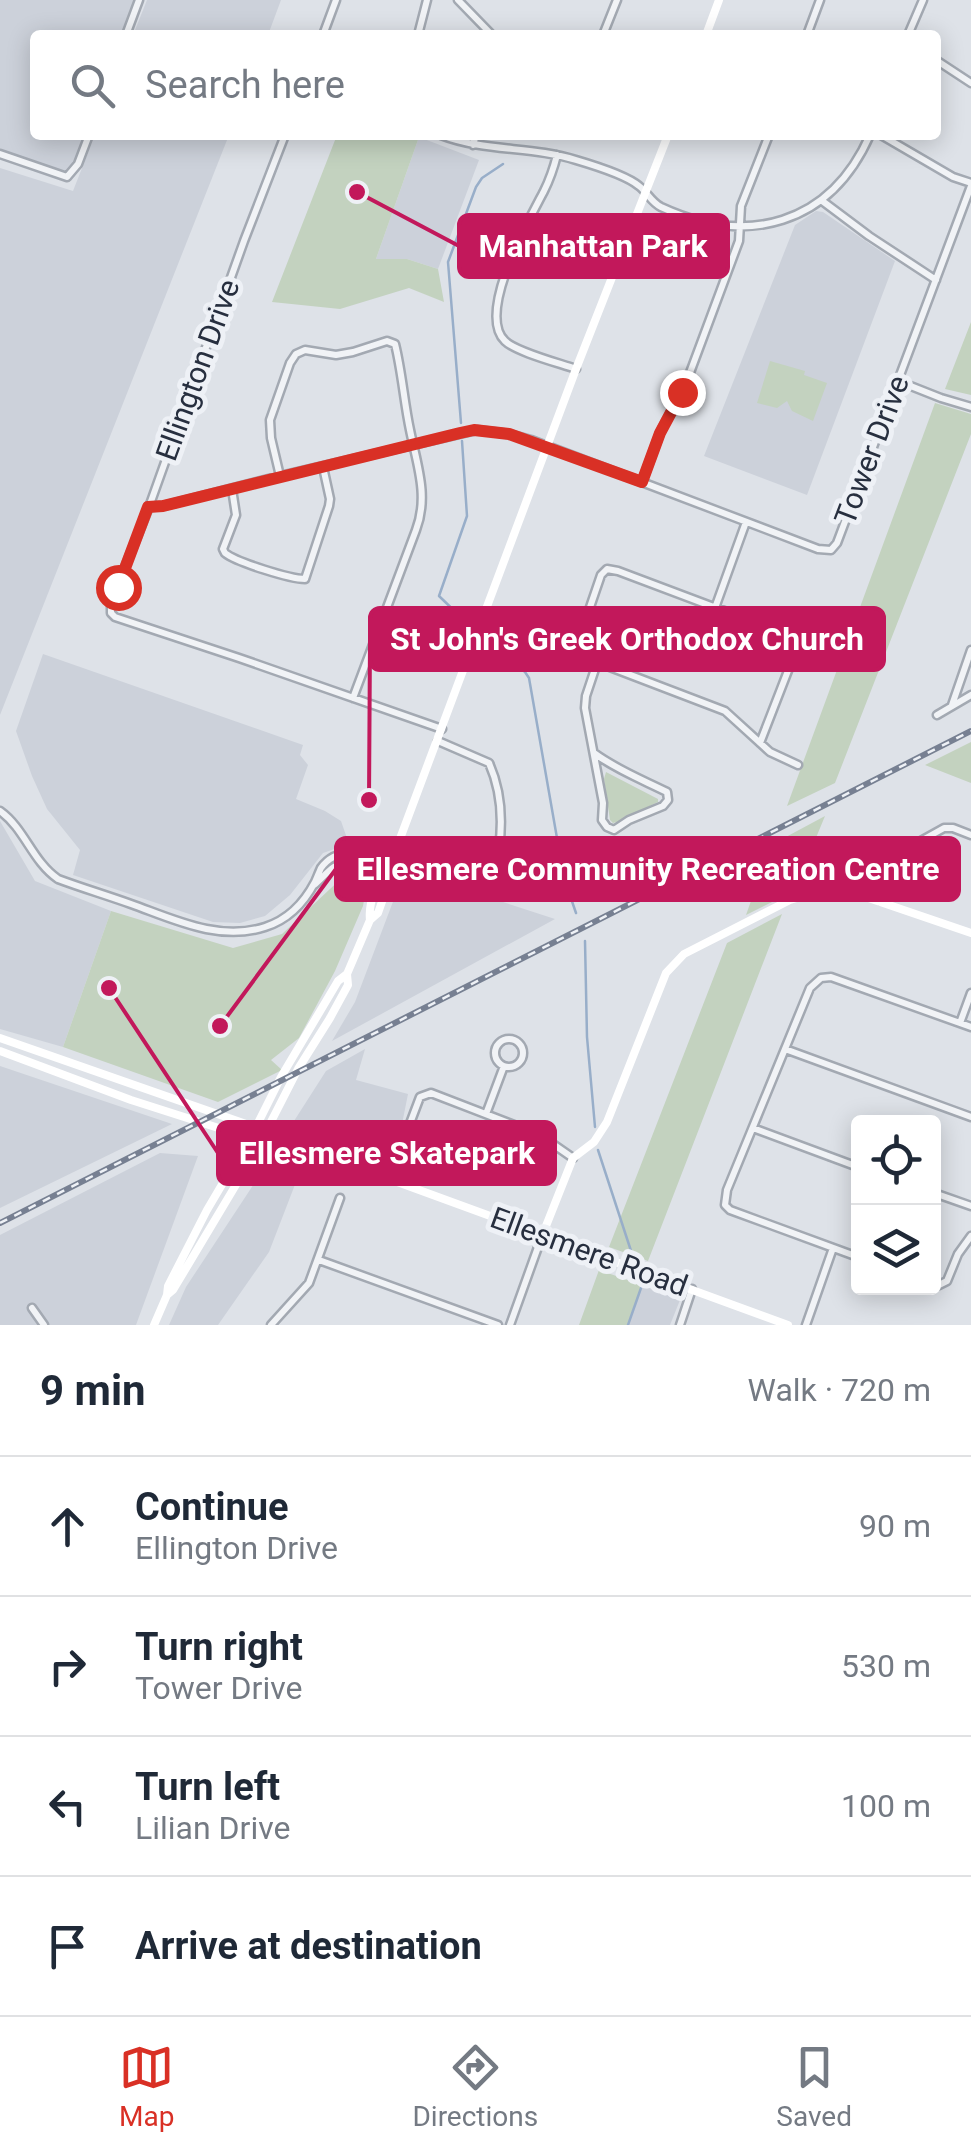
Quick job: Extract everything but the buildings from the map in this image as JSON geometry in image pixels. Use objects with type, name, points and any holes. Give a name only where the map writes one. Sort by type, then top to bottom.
[{"type":"main road","points":[[708,30],[719,0]]},
{"type":"main road","points":[[167,1295],[260,1142],[348,985],[347,974],[370,920],[378,913],[391,876],[389,868],[666,140]]},
{"type":"main road","points":[[542,1236],[573,1158],[594,1142],[607,1122],[666,973],[684,954],[790,900],[818,892],[848,891],[971,933]]},
{"type":"main road","points":[[154,1325],[168,1286],[199,1224],[338,980],[347,974]]},
{"type":"main road","name":"Ellesmere Road","points":[[0,1038],[375,1169],[390,1179],[788,1325]]},
{"type":"main road","points":[[11,1055],[15,1044]]},
{"type":"main road","name":"Ellesmere Road","points":[[0,1052],[372,1182],[390,1179]]},
{"type":"street","points":[[128,30],[139,0]]},
{"type":"street","points":[[325,30],[336,0]]},
{"type":"street","points":[[419,30],[427,0]]},
{"type":"street","points":[[458,0],[487,30]]},
{"type":"street","points":[[606,30],[617,0]]},
{"type":"street","points":[[809,30],[820,0]]},
{"type":"street","points":[[910,30],[924,0]]},
{"type":"street","points":[[941,63],[971,82]]},
{"type":"street","points":[[0,154],[70,176],[87,140]]},
{"type":"street","name":"Ellington Drive","points":[[284,140],[111,602],[111,613],[442,729]]},
{"type":"street","points":[[458,140],[557,154],[637,183],[654,204],[685,217],[740,226],[762,226],[788,218],[822,200],[854,167],[868,140]]},
{"type":"street","points":[[473,145],[474,140]]},
{"type":"street","points":[[642,482],[660,433],[688,378],[739,241],[741,206],[766,140]]},
{"type":"street","points":[[890,140],[971,185]]},
{"type":"street","points":[[557,154],[508,266],[499,292],[496,321],[500,335],[511,346],[576,370]]},
{"type":"street","name":"Tower Drive","points":[[148,507],[474,430],[509,434],[818,549],[834,549],[971,185]]},
{"type":"street","points":[[822,200],[936,280]]},
{"type":"street","points":[[280,476],[270,438],[270,420],[296,354],[306,350],[336,355],[387,341],[395,344],[421,479],[422,516],[353,698]]},
{"type":"street","points":[[898,381],[971,407]]},
{"type":"street","points":[[232,489],[236,515],[223,549],[225,554],[301,580],[307,576],[328,515],[330,498],[323,466]]},
{"type":"street","points":[[715,608],[746,522]]},
{"type":"street","points":[[574,654],[601,576],[607,569],[788,635],[797,641],[797,648],[760,743]]},
{"type":"street","points":[[484,619],[725,711],[760,743],[798,765]]},
{"type":"street","points":[[952,706],[971,650]]},
{"type":"street","points":[[594,753],[642,782],[668,792],[668,800],[618,828],[609,829],[602,820],[604,803],[594,753],[585,708],[597,663]]},
{"type":"street","points":[[938,715],[971,695]]},
{"type":"street","points":[[438,741],[489,763],[496,778],[502,825],[499,848]]},
{"type":"street","points":[[0,810],[15,824],[41,865],[58,879],[197,928],[240,933],[270,926],[294,910],[320,868],[342,854],[363,854],[389,868]]},
{"type":"street","points":[[880,900],[899,853],[944,828],[971,834]]},
{"type":"street","points":[[851,1254],[724,1205],[810,988],[821,978],[831,977],[971,1027]]},
{"type":"street","points":[[960,1023],[971,992]]},
{"type":"street","points":[[513,1039],[521,1045],[522,1058],[513,1066],[504,1066],[497,1060],[496,1046],[513,1039]]},
{"type":"street","points":[[786,1049],[971,1117]]},
{"type":"street","points":[[486,1114],[504,1066]]},
{"type":"street","points":[[390,1179],[420,1097],[430,1094],[540,1135],[573,1158]]},
{"type":"street","points":[[754,1128],[851,1164]]},
{"type":"street","points":[[941,1195],[971,1206]]},
{"type":"street","points":[[270,1325],[309,1284],[340,1198]]},
{"type":"street","points":[[510,1325],[542,1236]]},
{"type":"street","points":[[941,1283],[947,1281],[971,1236]]},
{"type":"street","points":[[806,1325],[833,1248]]},
{"type":"street","points":[[319,1260],[498,1325]]},
{"type":"street","points":[[680,1325],[692,1289]]},
{"type":"street","points":[[32,1308],[44,1325]]},
{"type":"shaded area","points":[[0,0],[134,0],[123,30],[30,30],[30,140],[82,140],[68,170],[60,172],[0,151]]},
{"type":"shaded area","points":[[147,0],[281,0],[270,30],[135,30]]},
{"type":"shaded area","points":[[93,140],[227,140],[0,715],[0,168],[73,191]]},
{"type":"shaded area","points":[[418,140],[479,160],[438,269],[407,259],[376,259]]},
{"type":"shaded area","points":[[816,211],[895,261],[807,495],[704,456],[795,225]]},
{"type":"shaded area","points":[[43,654],[303,745],[300,755],[308,765],[296,799],[341,821],[349,844],[323,853],[290,895],[265,916],[240,923],[213,922],[73,875],[80,850],[47,809],[16,731]]},
{"type":"shaded area","points":[[0,821],[35,881],[111,911],[63,1047],[0,1029]]},
{"type":"shaded area","points":[[405,870],[555,919],[332,1041],[355,1002]]},
{"type":"shaded area","points":[[365,1049],[356,1080],[408,1094],[400,1134],[388,1162],[366,1156],[294,1121],[326,1071]]},
{"type":"shaded area","points":[[0,1066],[172,1124],[0,1208]]},
{"type":"shaded area","points":[[414,1139],[456,1154],[445,1186],[403,1170]]},
{"type":"shaded area","points":[[160,1153],[198,1156],[136,1325],[0,1325],[0,1235]]},
{"type":"shaded area","points":[[269,1161],[301,1169],[269,1252],[218,1325],[169,1325],[186,1287]]},
{"type":"shaded area","points":[[642,1285],[680,1300],[670,1325],[627,1325]]},
{"type":"green space","points":[[335,140],[418,140],[376,259],[407,259],[438,269],[444,302],[409,288],[340,309],[272,302]]},
{"type":"green space","points":[[971,322],[971,395],[945,389]]},
{"type":"green space","points":[[770,361],[805,371],[804,375],[827,383],[813,421],[792,411],[787,401],[777,408],[757,403]]},
{"type":"green space","points":[[935,403],[971,414],[971,434],[835,783],[787,806]]},
{"type":"green space","points":[[971,742],[971,783],[925,765]]},
{"type":"green space","points":[[606,772],[658,799],[658,802],[613,823]]},
{"type":"green space","points":[[825,816],[794,891],[746,915],[771,845]]},
{"type":"green space","points":[[346,874],[368,878],[363,906],[335,971],[299,1038],[271,1060],[282,1070],[218,1102],[63,1047],[111,911],[233,948],[282,934]]},
{"type":"green space","points":[[782,914],[648,1261],[609,1247],[727,943]]},
{"type":"green space","points":[[599,1270],[642,1285],[627,1325],[579,1325]]},
{"type":"waterway","points":[[461,423],[448,262],[476,187],[503,164]]},
{"type":"waterway","points":[[462,441],[467,516],[439,596],[468,624]]},
{"type":"waterway","points":[[491,644],[529,678],[564,878],[576,913]]},
{"type":"waterway","points":[[585,941],[587,1037],[595,1127]]},
{"type":"waterway","points":[[598,1150],[633,1257]]},
{"type":"waterway","points":[[628,1325],[641,1288]]},
{"type":"railway","points":[[0,1223],[971,731]]},
{"type":"place","name":"Manhattan Park","points":[[357,192]]},
{"type":"place","name":"St John's Greek Orthodox Church","points":[[369,800]]},
{"type":"place","name":"Ellesmere Skatepark","points":[[109,988]]},
{"type":"place","name":"Ellesmere Community Recreation Centre","points":[[220,1026]]},
{"type":"route","points":[[118,587],[148,507],[474,430],[532,440],[642,482],[660,433],[682,392]]}]
